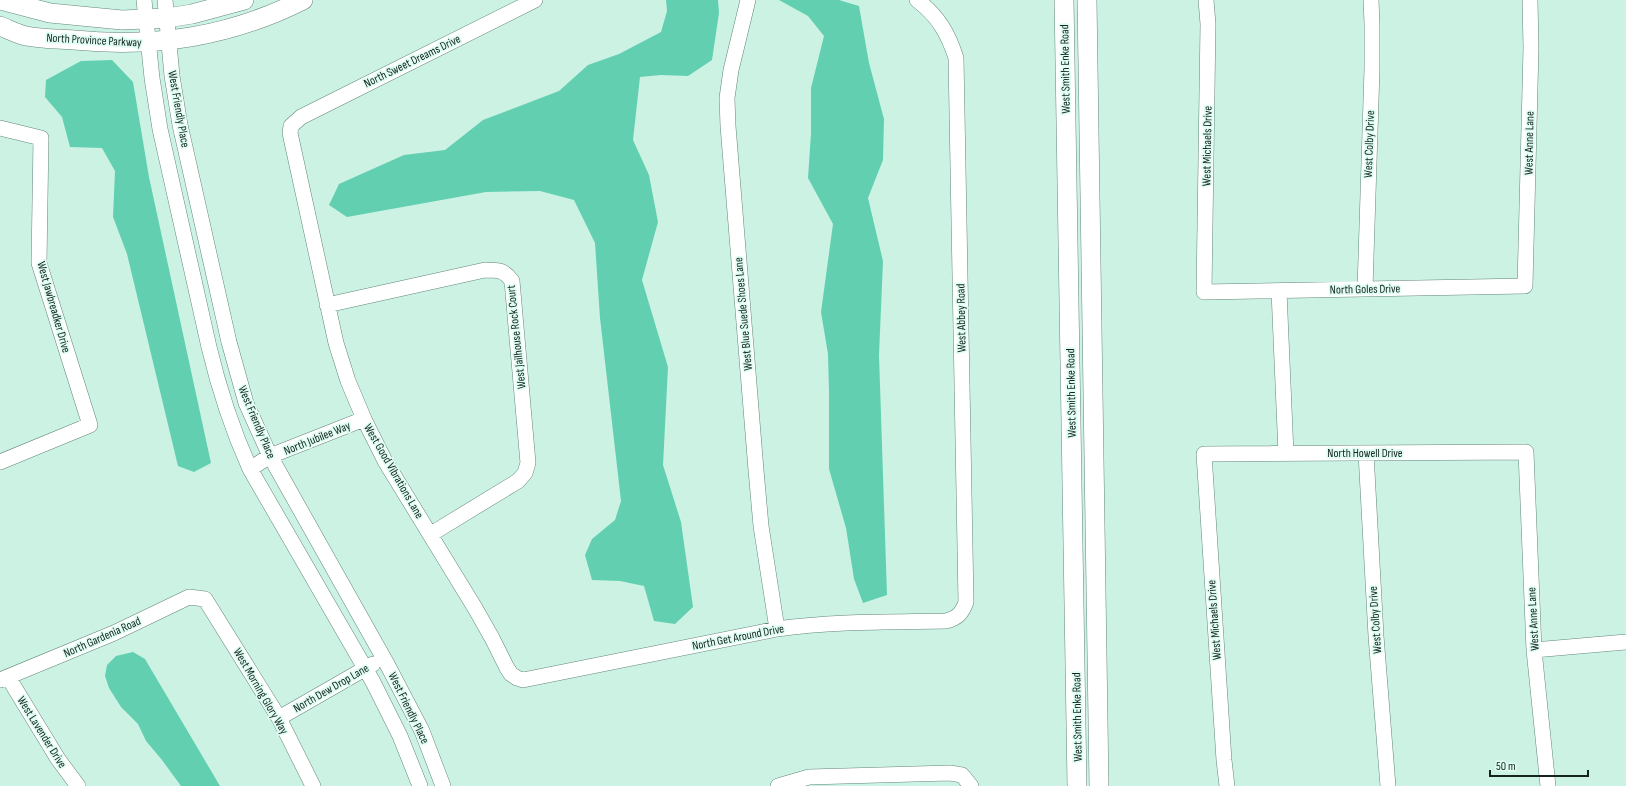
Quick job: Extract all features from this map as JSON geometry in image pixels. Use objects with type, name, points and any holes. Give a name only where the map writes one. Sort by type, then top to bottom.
[{"type":"street","name":"North Province Parkway","points":[[0,0],[50,13],[122,20],[146,19],[166,9],[216,8],[244,0]]},
{"type":"street","name":"West Friendly Place","points":[[144,0],[154,97],[160,130],[209,347],[236,439],[250,469],[365,668],[400,736],[420,786]]},
{"type":"street","name":"North Province Parkway","points":[[0,26],[26,36],[92,42],[149,42],[223,31],[274,14],[302,0]]},
{"type":"street","name":"North Sweet Dreams Drive","points":[[291,126],[301,116],[535,0]]},
{"type":"street","name":"West Blue Suede Shoes Lane","points":[[748,0],[731,70],[728,98],[728,126],[762,533],[777,629]]},
{"type":"street","name":"West Abbey Road","points":[[917,0],[928,8],[942,24],[950,40],[956,58],[966,602],[960,615]]},
{"type":"street","name":"West Smith Enke Road","points":[[1064,0],[1077,786]]},
{"type":"street","name":"West Smith Enke Road","points":[[1087,0],[1099,786]]},
{"type":"street","name":"West Michaels Drive","points":[[1204,292],[1208,32],[1206,0]]},
{"type":"street","name":"West Colby Drive","points":[[1365,289],[1372,69],[1371,0]]},
{"type":"street","name":"West Anne Lane","points":[[1525,286],[1531,48],[1530,0]]},
{"type":"street","name":"West Friendly Place","points":[[166,9],[174,88],[180,126],[229,342],[246,403],[270,456],[384,658],[422,731],[443,786]]},
{"type":"street","name":"West Good Vibrations Lane","points":[[291,126],[290,140],[336,343],[348,381],[364,419],[386,461],[492,638],[507,668],[511,674],[517,678]]},
{"type":"street","name":"West Jawbreadker Drive","points":[[0,128],[41,138],[39,263],[90,425],[0,462]]},
{"type":"street","name":"West Jailhouse Rock Court","points":[[327,305],[485,270],[496,270],[506,273],[512,281],[528,463],[525,473],[518,481],[431,534]]},
{"type":"street","name":"North Goles Drive","points":[[1204,292],[1525,286]]},
{"type":"street","points":[[1279,291],[1286,454]]},
{"type":"street","name":"North Jubilee Way","points":[[250,469],[270,456],[364,419]]},
{"type":"street","name":"West Anne Lane","points":[[1526,452],[1534,650],[1548,786]]},
{"type":"street","name":"North Howell Drive","points":[[1204,454],[1526,452]]},
{"type":"street","name":"West Colby Drive","points":[[1366,453],[1376,636],[1388,786]]},
{"type":"street","name":"West Michaels Drive","points":[[1204,454],[1223,752],[1227,786]]},
{"type":"street","name":"North Gardenia Road","points":[[4,679],[114,633],[189,597],[205,599]]},
{"type":"street","name":"West Morning Glory Way","points":[[205,599],[279,718],[313,786]]},
{"type":"street","name":"North Get Around Drive","points":[[517,678],[528,680],[777,629],[810,624],[840,622],[946,621],[960,615]]},
{"type":"street","points":[[1534,650],[1626,642]]},
{"type":"street","name":"North Dew Drop Lane","points":[[279,718],[384,658]]},
{"type":"street","name":"West Lavender Drive","points":[[4,679],[78,786]]},
{"type":"street","points":[[778,786],[809,777],[950,773],[962,775],[970,785]]},
{"type":"shaded area","points":[[666,0],[718,0],[719,13],[712,60],[688,76],[661,75],[640,77],[633,140],[649,175],[658,222],[642,280],[668,367],[663,465],[681,522],[693,607],[675,624],[654,621],[644,586],[620,581],[592,580],[585,555],[592,539],[615,520],[621,501],[600,318],[595,243],[574,200],[540,191],[486,192],[347,217],[329,205],[339,184],[404,155],[445,150],[483,120],[559,91],[588,65],[619,54],[661,32],[667,11]]},
{"type":"shaded area","points":[[779,0],[839,0],[859,6],[869,63],[884,119],[883,160],[868,198],[883,261],[879,355],[887,595],[863,603],[854,579],[846,528],[829,469],[828,354],[821,312],[833,224],[808,178],[811,133],[811,88],[824,36],[808,16]]},
{"type":"shaded area","points":[[112,60],[133,82],[149,177],[211,463],[194,472],[178,466],[127,254],[113,217],[115,171],[102,148],[70,147],[62,117],[45,97],[46,80],[81,61]]},
{"type":"shaded area","points":[[133,652],[145,659],[220,786],[181,786],[146,741],[138,724],[121,707],[109,688],[105,676],[107,665],[116,656]]}]
